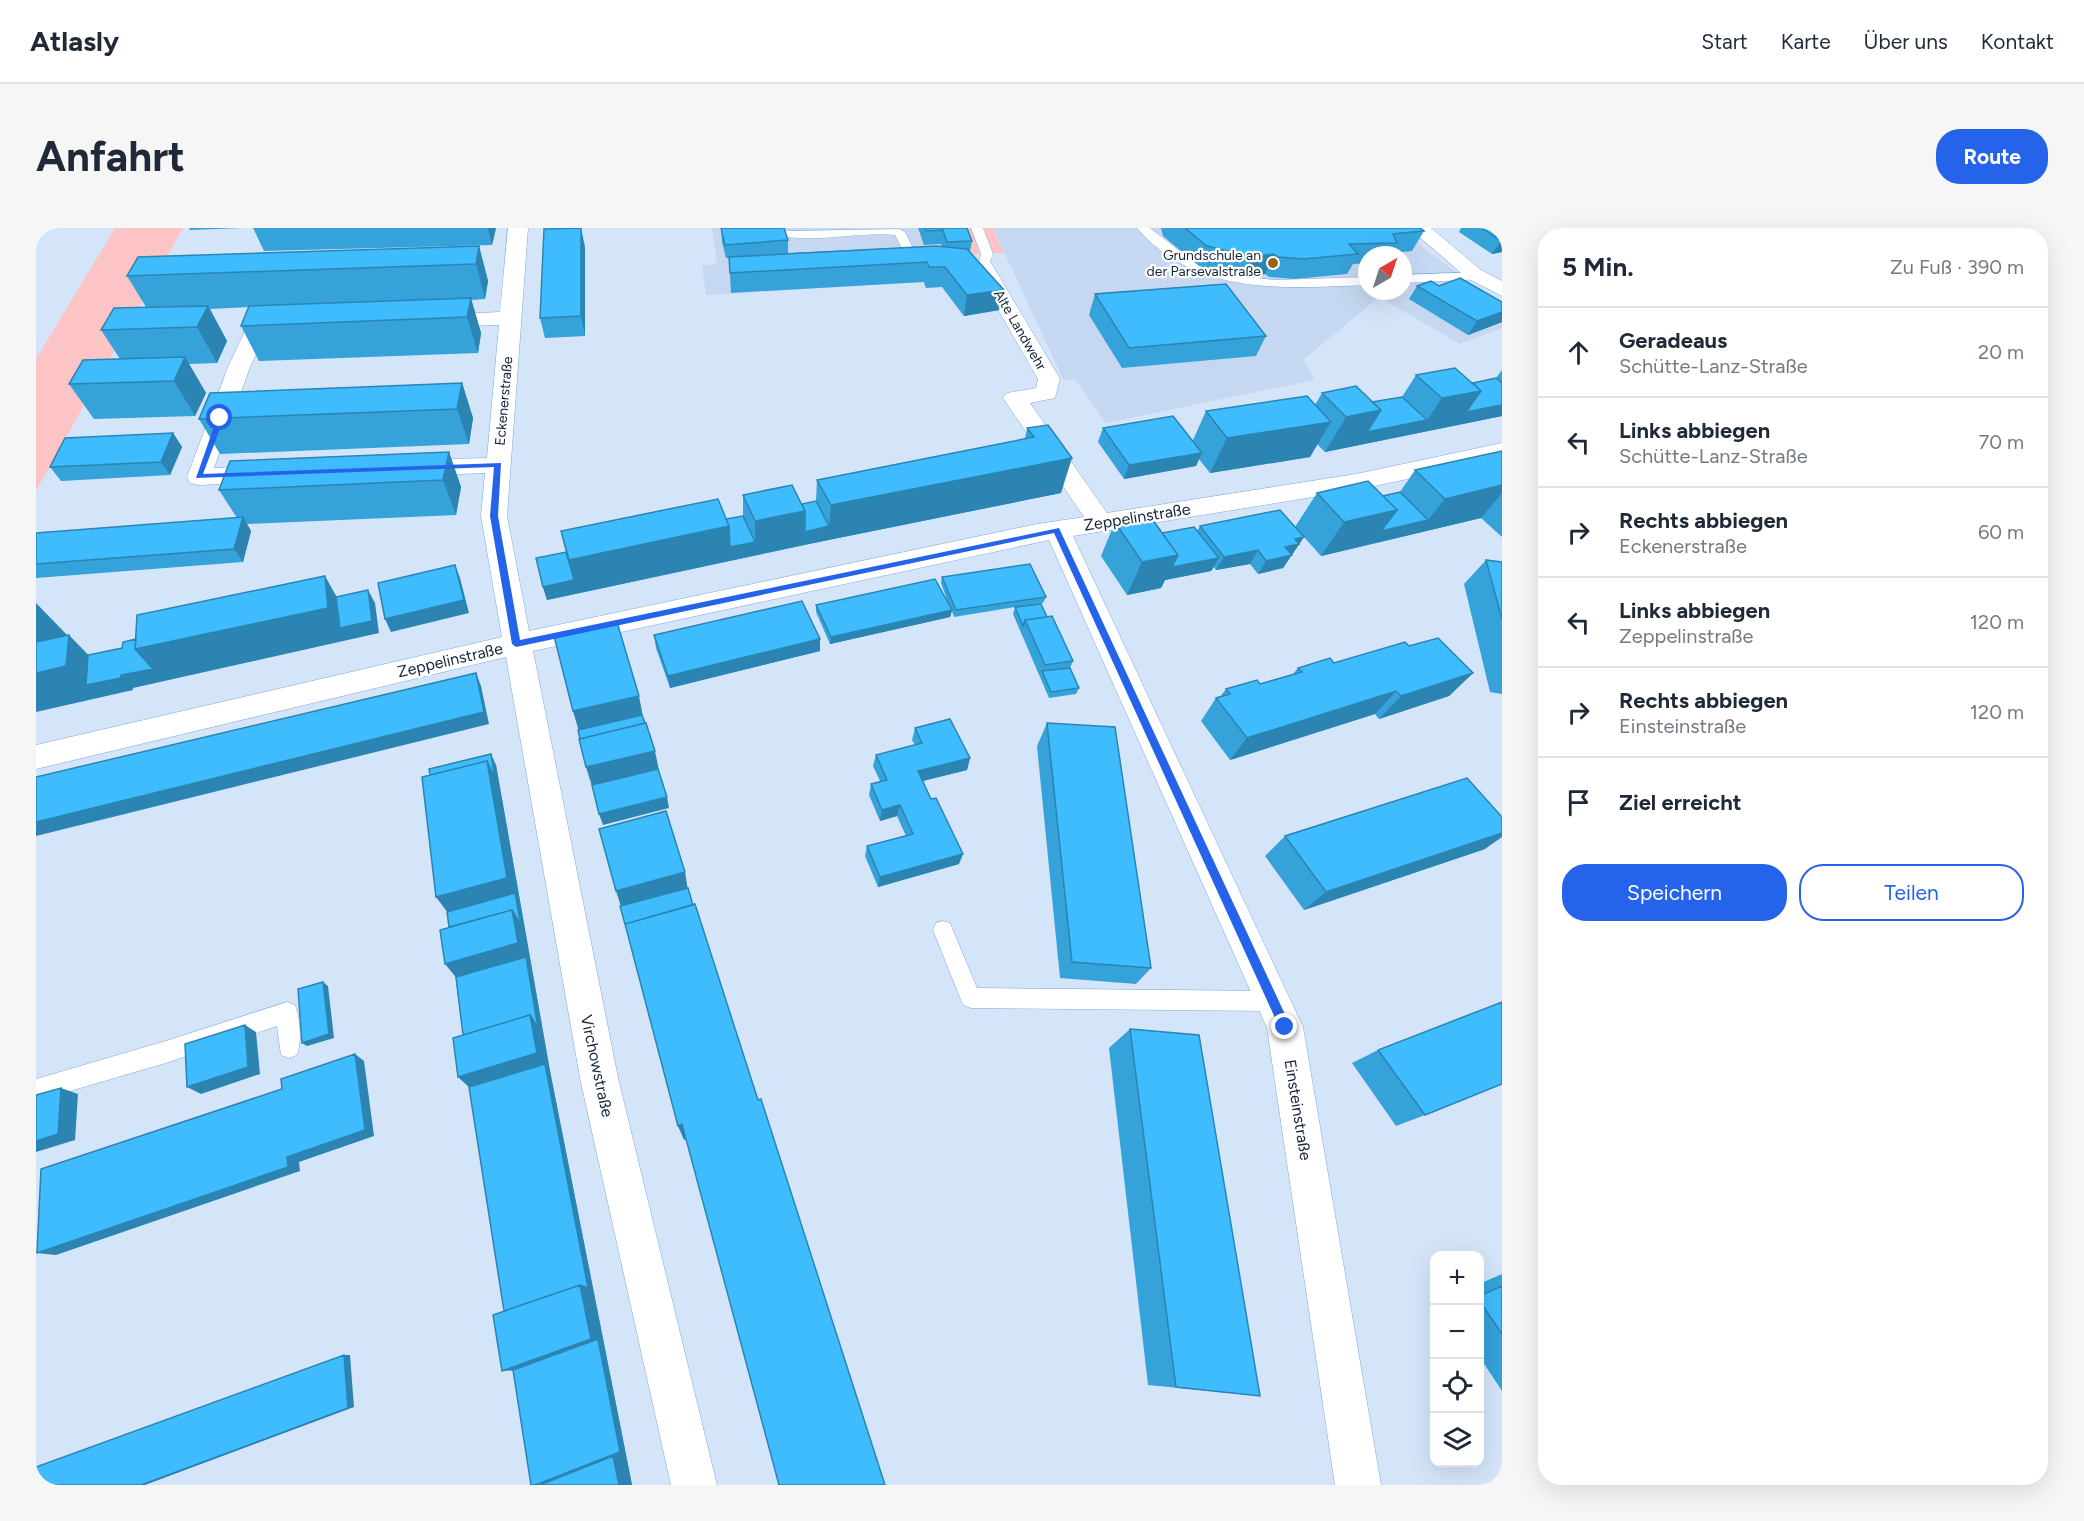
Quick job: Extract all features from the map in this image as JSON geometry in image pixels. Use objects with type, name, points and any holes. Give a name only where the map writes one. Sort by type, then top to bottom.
[{"type":"street","name":"Eckenerstraße","points":[[516,644],[494,516],[518,228]]},
{"type":"street","points":[[1419,228],[1479,276],[1502,290]]},
{"type":"street","name":"Alte Landwehr","points":[[983,266],[1049,379],[1047,393],[1016,398],[1101,523]]},
{"type":"street","points":[[408,322],[511,318]]},
{"type":"street","points":[[291,473],[199,477],[239,367],[258,327],[304,326]]},
{"type":"street","name":"Zeppelinstraße","points":[[36,757],[516,644],[1057,530],[1356,482],[1502,451]]},
{"type":"street","points":[[383,470],[498,465]]},
{"type":"street","name":"Einsteinstraße","points":[[1057,530],[1273,1001],[1286,1035],[1358,1485]]},
{"type":"street","name":"Virchowstraße","points":[[516,644],[599,1078],[694,1485]]},
{"type":"lane","points":[[769,228],[791,234],[869,229],[899,232],[906,258],[983,266],[987,254],[977,228]]},
{"type":"lane","points":[[1143,228],[1185,261],[1206,272],[1248,282],[1276,284],[1358,281]]},
{"type":"lane","points":[[1412,279],[1479,276]]},
{"type":"lane","points":[[943,930],[971,998],[1273,1001]]},
{"type":"lane","points":[[36,1090],[169,1051],[287,1012],[289,1047]]},
{"type":"shaded area","points":[[115,228],[183,228],[36,491],[36,359]]},
{"type":"shaded area","points":[[712,228],[918,228],[924,245],[941,245],[944,255],[1001,311],[963,316],[942,287],[925,288],[923,282],[706,295],[702,266],[717,263]]},
{"type":"shaded area","points":[[918,228],[993,228],[1004,253],[944,255],[941,245],[924,246]]},
{"type":"shaded area","points":[[993,228],[1404,228],[1424,248],[1470,282],[1445,284],[1502,317],[1502,328],[1460,344],[1384,300],[1412,300],[1412,246],[1358,246],[1358,300],[1375,300],[1303,360],[1315,380],[1106,423],[1075,379],[1064,381]]},
{"type":"building","points":[[581,228],[581,316],[540,318],[544,229]]},
{"type":"building","points":[[721,228],[784,228],[788,240],[725,245]]},
{"type":"building","points":[[925,228],[967,228],[972,241],[947,242],[943,230],[926,231]]},
{"type":"building","points":[[1185,228],[1420,228],[1424,231],[1393,234],[1397,243],[1349,244],[1358,254],[1303,259],[1278,257],[1274,254],[1252,257],[1207,246]]},
{"type":"building","points":[[1482,228],[1502,228],[1502,240],[1501,241]]},
{"type":"building","points":[[479,246],[476,264],[127,276],[138,257]]},
{"type":"building","points":[[936,246],[967,249],[1004,290],[967,295],[945,267],[929,267],[927,262],[730,273],[729,257]]},
{"type":"building","points":[[1460,278],[1502,302],[1502,312],[1477,321],[1417,286],[1431,281],[1439,286]]},
{"type":"building","points":[[1226,284],[1266,336],[1129,348],[1095,294]]},
{"type":"building","points":[[471,298],[467,317],[241,326],[249,306]]},
{"type":"building","points":[[208,306],[197,327],[101,330],[114,308]]},
{"type":"building","points":[[185,357],[174,381],[69,384],[83,360]]},
{"type":"building","points":[[1455,368],[1481,391],[1442,398],[1416,375]]},
{"type":"building","points":[[1496,378],[1502,383],[1502,405],[1466,412],[1481,391],[1473,383]]},
{"type":"building","points":[[462,383],[457,409],[199,419],[210,393]]},
{"type":"building","points":[[1356,386],[1381,410],[1346,417],[1322,393]]},
{"type":"building","points":[[1307,396],[1331,422],[1227,438],[1206,411]]},
{"type":"building","points":[[1402,397],[1427,420],[1367,432],[1381,410],[1372,402]]},
{"type":"building","points":[[1173,416],[1202,453],[1129,465],[1103,428]]},
{"type":"building","points":[[1048,425],[1072,458],[831,505],[817,480],[1034,437],[1027,428]]},
{"type":"building","points":[[173,433],[161,462],[50,467],[65,438]]},
{"type":"building","points":[[1502,451],[1502,485],[1445,499],[1415,470]]},
{"type":"building","points":[[449,452],[443,480],[219,490],[230,461]]},
{"type":"building","points":[[1368,481],[1397,510],[1344,522],[1317,493]]},
{"type":"building","points":[[792,485],[805,511],[755,521],[743,495]]},
{"type":"building","points":[[1400,492],[1428,520],[1381,531],[1397,510],[1383,496]]},
{"type":"building","points":[[718,499],[729,526],[569,560],[561,531]]},
{"type":"building","points":[[816,501],[829,526],[805,532],[805,511],[802,504]]},
{"type":"building","points":[[1280,510],[1304,537],[1295,539],[1299,544],[1285,547],[1292,555],[1266,561],[1258,550],[1224,557],[1200,526]]},
{"type":"building","points":[[743,516],[755,542],[730,547],[729,526],[726,519]]},
{"type":"building","points":[[1150,516],[1178,555],[1142,562],[1115,522]]},
{"type":"building","points":[[243,517],[234,549],[36,564],[36,533]]},
{"type":"building","points":[[1194,527],[1219,558],[1172,567],[1178,555],[1162,533]]},
{"type":"building","points":[[566,552],[574,580],[543,587],[536,558]]},
{"type":"building","points":[[1486,560],[1502,562],[1502,619]]},
{"type":"building","points":[[1030,564],[1046,597],[956,610],[942,577]]},
{"type":"building","points":[[455,565],[464,600],[385,619],[378,583]]},
{"type":"building","points":[[325,576],[328,608],[135,649],[137,615]]},
{"type":"building","points":[[935,579],[952,610],[831,637],[816,605]]},
{"type":"building","points":[[368,590],[372,621],[340,628],[336,597]]},
{"type":"building","points":[[802,601],[820,639],[668,676],[654,635]]},
{"type":"building","points":[[1041,604],[1047,617],[1025,620],[1023,626],[1015,607]]},
{"type":"building","points":[[1052,616],[1073,661],[1045,665],[1025,620]]},
{"type":"building","points":[[617,622],[639,696],[573,711],[554,636]]},
{"type":"building","points":[[69,635],[66,666],[36,673],[36,642]]},
{"type":"building","points":[[1438,638],[1473,673],[1401,696],[1396,691],[1247,738],[1216,698],[1230,694],[1226,689],[1257,680],[1260,684],[1302,672],[1298,668],[1330,658],[1334,663],[1405,642],[1409,646]]},
{"type":"building","points":[[136,639],[135,649],[153,669],[86,685],[88,655],[122,648],[123,642]]},
{"type":"building","points":[[1070,668],[1079,688],[1051,692],[1042,671]]},
{"type":"building","points":[[476,673],[484,712],[36,822],[36,777]]},
{"type":"building","points":[[642,715],[645,723],[580,739],[578,730]]},
{"type":"building","points":[[950,719],[970,758],[918,771],[931,799],[936,798],[963,854],[880,877],[867,846],[913,834],[900,805],[882,810],[871,784],[887,780],[876,755],[922,743],[915,728]]},
{"type":"building","points":[[646,723],[655,751],[586,767],[579,739]]},
{"type":"building","points":[[1047,723],[1115,727],[1151,968],[1072,962]]},
{"type":"building","points":[[491,754],[495,779],[487,761],[430,775],[429,769]]},
{"type":"building","points":[[487,761],[507,878],[436,897],[422,777]]},
{"type":"building","points":[[658,769],[667,797],[599,814],[592,785]]},
{"type":"building","points":[[1467,778],[1502,817],[1502,833],[1326,892],[1285,836]]},
{"type":"building","points":[[666,811],[685,872],[616,891],[599,829]]},
{"type":"building","points":[[688,888],[693,905],[625,924],[620,906]]},
{"type":"building","points":[[515,893],[521,925],[512,910],[449,927],[447,912]]},
{"type":"building","points":[[695,904],[758,1100],[761,1099],[885,1485],[779,1485],[682,1124],[678,1126],[625,924]]},
{"type":"building","points":[[512,910],[518,943],[445,964],[440,930]]},
{"type":"building","points":[[526,957],[538,1028],[530,1015],[463,1035],[456,977]]},
{"type":"building","points":[[323,982],[329,1034],[302,1043],[298,989]]},
{"type":"building","points":[[1502,1002],[1502,1084],[1425,1115],[1378,1050]]},
{"type":"building","points":[[530,1015],[537,1053],[458,1077],[453,1038]]},
{"type":"building","points":[[245,1025],[248,1067],[187,1087],[185,1044]]},
{"type":"building","points":[[1130,1029],[1199,1035],[1260,1396],[1176,1387]]},
{"type":"building","points":[[355,1054],[365,1130],[287,1157],[288,1167],[37,1253],[41,1169],[282,1089],[281,1079]]},
{"type":"building","points":[[545,1064],[588,1288],[580,1285],[504,1311],[469,1087]]},
{"type":"building","points":[[61,1088],[58,1134],[36,1141],[36,1095]]},
{"type":"building","points":[[580,1285],[591,1339],[502,1371],[493,1315]]},
{"type":"building","points":[[1502,1286],[1502,1334],[1484,1307],[1484,1294]]},
{"type":"building","points":[[598,1339],[620,1452],[531,1485],[513,1370]]},
{"type":"building","points":[[344,1355],[348,1408],[141,1485],[36,1485],[36,1467]]},
{"type":"building","points":[[613,1456],[619,1485],[540,1485]]},
{"type":"place","name":"Grundschule an der Parsevalstraße","points":[[1273,263]]},
{"type":"route","points":[[220,418],[199,477],[498,465],[494,516],[516,644],[1057,530],[1285,1027]]}]
